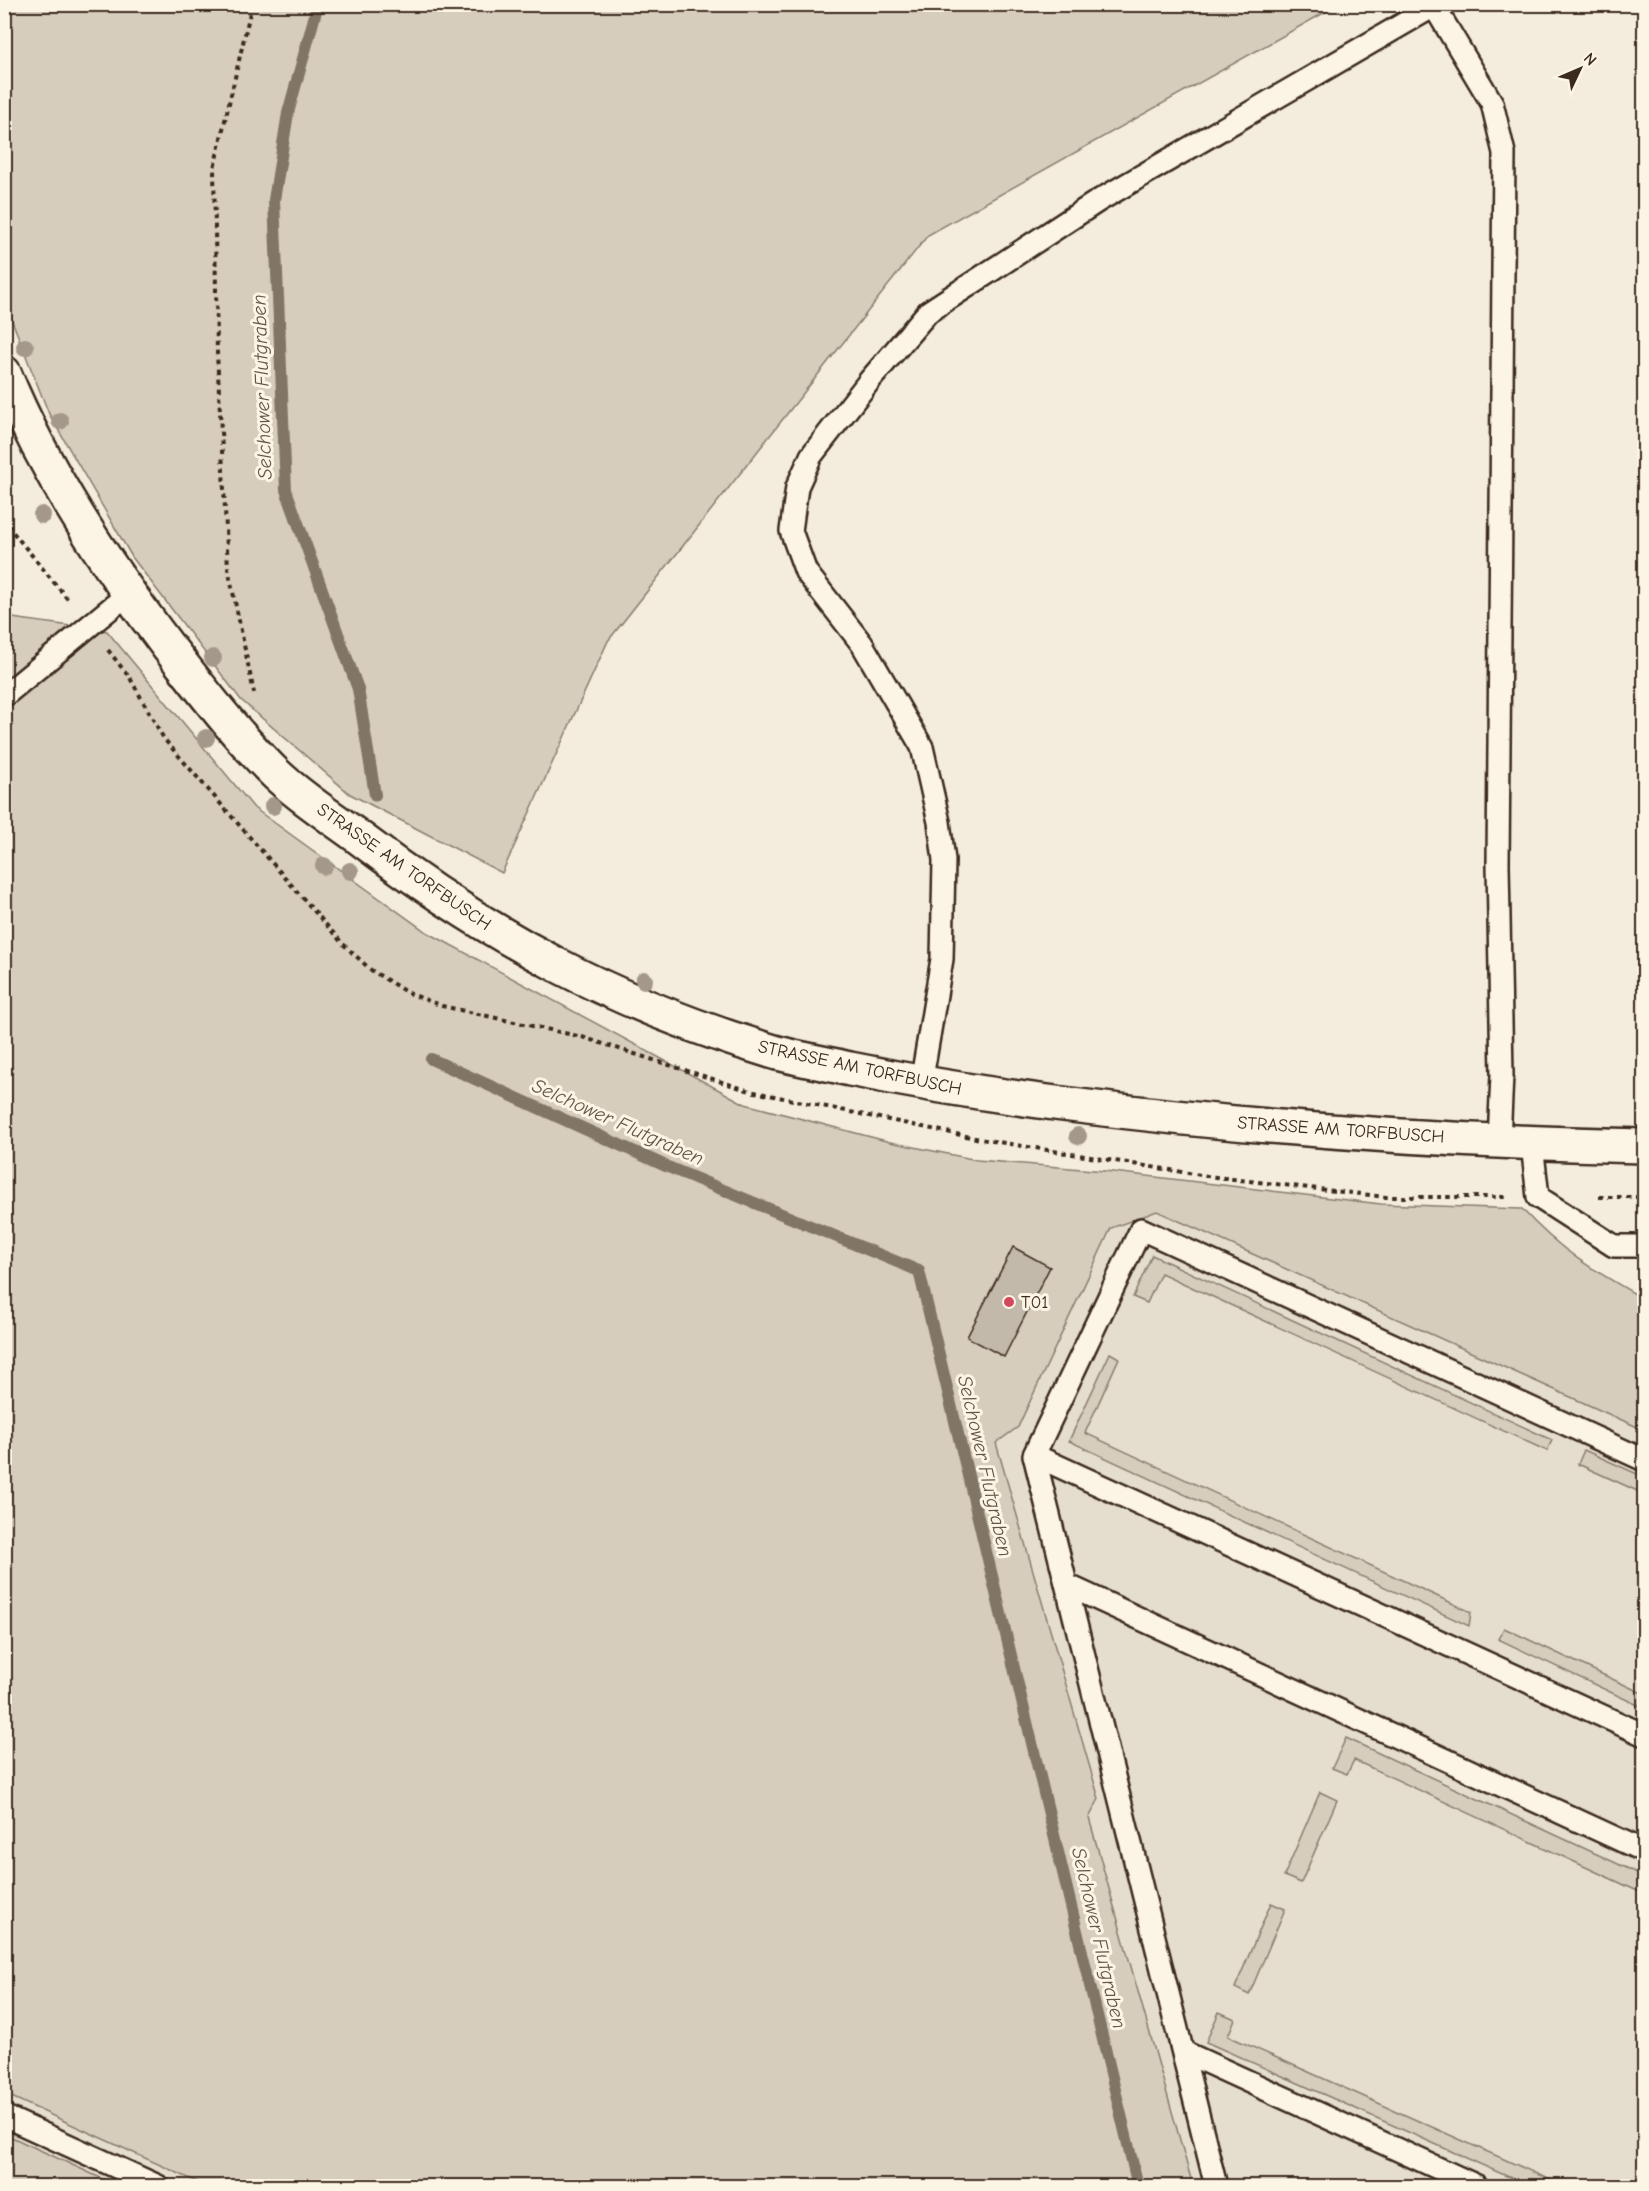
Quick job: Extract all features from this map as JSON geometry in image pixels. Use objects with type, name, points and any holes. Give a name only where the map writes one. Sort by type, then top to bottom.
[{"type":"street","name":"STRASSE AM TORFBUSCH","points":[[4,372],[20,411],[68,501],[128,594],[215,708],[279,777],[420,883],[484,926],[553,965],[617,996],[683,1022],[779,1054],[921,1084],[1152,1115],[1329,1131],[1532,1144],[1644,1146]]},
{"type":"lane","points":[[921,1084],[942,958],[944,860],[939,822],[922,747],[862,644],[806,572],[791,531],[797,487],[811,456],[870,380],[928,312],[1098,201],[1435,5],[1492,103],[1504,153],[1498,854],[1502,1075],[1499,1142]]},
{"type":"lane","points":[[4,696],[128,594]]},
{"type":"lane","points":[[1532,1144],[1538,1197],[1614,1246],[1644,1246]]},
{"type":"lane","points":[[1216,2186],[1069,1586],[1034,1455],[1141,1229],[1644,1460]]},
{"type":"lane","points":[[1034,1455],[1644,1735]]},
{"type":"lane","points":[[1069,1586],[1644,1851]]},
{"type":"lane","points":[[1184,2052],[1477,2187]]},
{"type":"lane","points":[[4,2116],[158,2187]]},
{"type":"path","points":[[252,4],[214,168],[214,179],[217,353],[228,568],[256,702]]},
{"type":"shaded area","points":[[5,4],[1338,5],[928,235],[608,641],[502,873],[350,794],[241,700],[132,557],[49,414],[5,303]]},
{"type":"shaded area","points":[[5,617],[107,631],[254,808],[425,931],[745,1104],[890,1142],[977,1160],[1105,1171],[1381,1204],[1522,1209],[1565,1249],[1594,1270],[1644,1299],[1644,1430],[1157,1211],[1111,1228],[1018,1427],[996,1443],[1099,1799],[1089,1818],[1193,2186],[206,2186],[5,2094]]},
{"type":"shaded area","points":[[890,1142],[977,1160],[1105,1171],[1644,1328],[1644,2186],[697,2186],[1083,1746],[943,1260]]},
{"type":"shaded area","points":[[1152,1255],[1552,1440],[1547,1451],[1161,1273],[1147,1303],[1133,1297]]},
{"type":"shaded area","points":[[1110,1353],[1119,1358],[1085,1433],[1471,1612],[1469,1626],[1069,1441]]},
{"type":"shaded area","points":[[1584,1450],[1644,1477],[1644,1494],[1578,1464]]},
{"type":"shaded area","points":[[1504,1628],[1644,1694],[1644,1708],[1498,1639]]},
{"type":"shaded area","points":[[1346,1738],[1644,1876],[1644,1894],[1354,1760],[1347,1774],[1332,1768]]},
{"type":"shaded area","points":[[1320,1792],[1337,1800],[1301,1883],[1284,1876]]},
{"type":"shaded area","points":[[1271,1903],[1285,1909],[1249,1995],[1235,1988]]},
{"type":"shaded area","points":[[1219,2012],[1235,2019],[1228,2036],[1564,2186],[1529,2186],[1206,2042]]},
{"type":"shaded area","points":[[5,2072],[254,2186],[5,2186]]},
{"type":"shaded area","points":[[5,2134],[118,2186],[5,2186]]},
{"type":"building","name":"T01","points":[[1013,1247],[1050,1267],[1004,1357],[967,1337]]},
{"type":"waterway","name":"Selchower Flutgraben","points":[[318,4],[288,113],[274,200],[286,490],[358,689],[375,795]]},
{"type":"waterway","name":"Selchower Flutgraben","points":[[431,1059],[668,1167],[919,1271],[1138,2186]]},
{"type":"place","name":"T01","points":[[1009,1302]]}]
